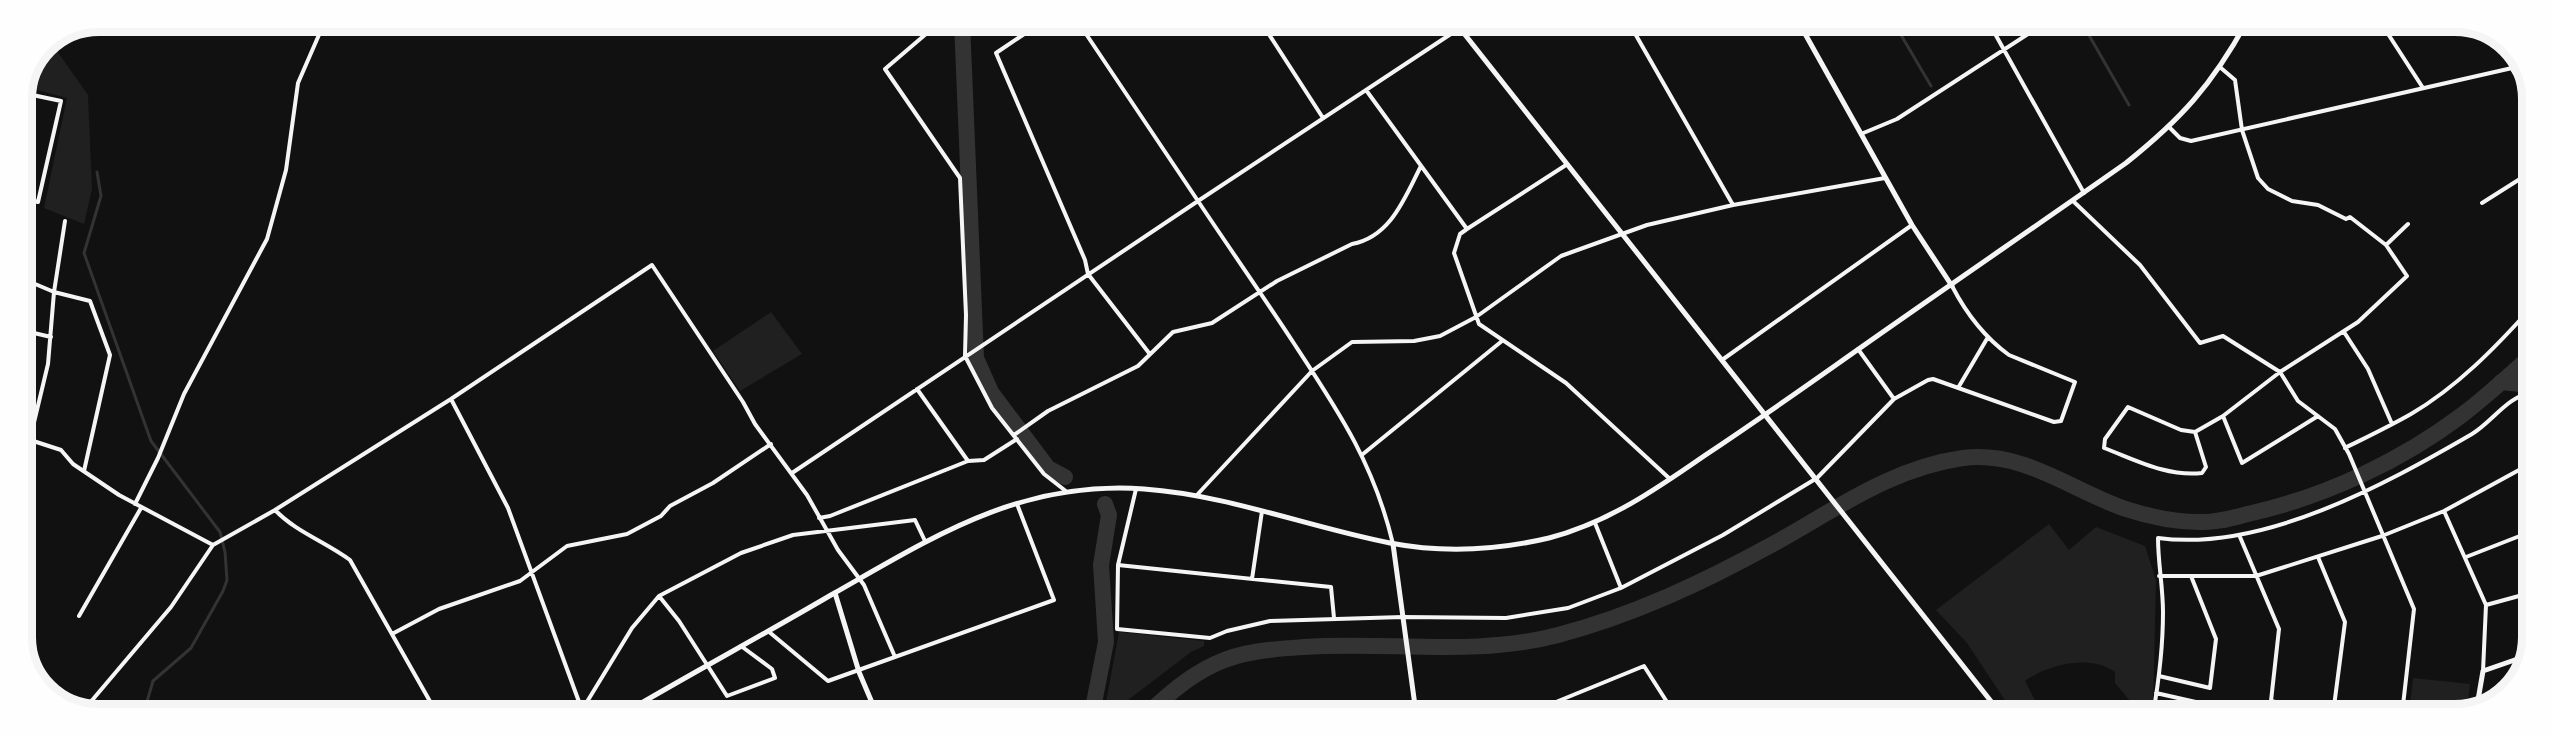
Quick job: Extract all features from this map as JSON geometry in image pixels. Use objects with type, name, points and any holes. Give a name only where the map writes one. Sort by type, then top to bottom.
[{"type":"main road","points":[[1463,32],[1993,704]]},
{"type":"main road","points":[[1804,32],[1912,225],[1952,286]]},
{"type":"main road","points":[[640,704],[924,541],[976,517],[1066,492],[1136,489],[1196,496],[1393,544],[1478,549],[1543,539],[1595,523],[1634,503],[1766,415],[2073,201],[2170,128],[2221,68],[2241,32]]},
{"type":"main road","points":[[1393,544],[1415,704]]},
{"type":"main road","points":[[836,593],[859,672],[873,704]]},
{"type":"main road","points":[[2477,699],[2483,671],[2517,659]]},
{"type":"street","points":[[135,504],[158,458],[184,394],[267,239],[286,170],[298,83],[321,32]]},
{"type":"street","points":[[928,32],[885,69],[960,178],[966,315],[965,356],[987,401],[1044,474],[1066,492]]},
{"type":"street","points":[[1027,32],[996,53],[1085,260],[1088,274],[1149,353]]},
{"type":"street","points":[[1085,32],[1336,406],[1363,454],[1384,506],[1393,544]]},
{"type":"street","points":[[1267,32],[1323,118]]},
{"type":"street","points":[[792,473],[983,343],[1454,32]]},
{"type":"street","points":[[1634,32],[1733,205]]},
{"type":"street","points":[[1994,32],[2084,193]]},
{"type":"street","points":[[1860,135],[1897,119],[2031,32]]},
{"type":"street","points":[[2387,32],[2423,88]]},
{"type":"street","points":[[2195,432],[2206,468],[2202,472],[2185,475],[2158,469],[2104,448],[2105,439],[2128,407],[2181,430],[2195,432],[2223,416],[2280,372],[2344,332],[2392,293],[2407,276],[2386,245],[2350,217],[2346,219],[2318,205],[2292,201],[2268,189],[2258,178],[2242,130],[2235,80],[2221,68]]},
{"type":"street","points":[[2170,128],[2180,138],[2187,141],[2512,69],[2519,80]]},
{"type":"street","points":[[1366,90],[1467,229]]},
{"type":"street","points":[[32,95],[61,101],[38,202],[32,201]]},
{"type":"street","points":[[819,518],[831,516],[968,461],[984,460],[1016,436],[1026,425],[1048,411],[1114,380],[1137,366],[1173,332],[1212,323],[1260,291],[1352,244],[1365,242],[1394,218],[1420,165]]},
{"type":"street","points":[[1566,165],[1460,234],[1454,253],[1479,324],[1566,383],[1670,479]]},
{"type":"street","points":[[1196,496],[1312,371],[1352,342],[1428,339],[1459,328],[1561,256],[1647,225],[1733,205],[1885,178]]},
{"type":"street","points":[[2482,203],[2521,178]]},
{"type":"street","points":[[2073,201],[2140,265],[2200,343],[2223,336],[2280,372],[2298,401],[2335,429],[2349,454],[2414,609],[2403,704]]},
{"type":"street","points":[[32,431],[48,364],[54,292],[65,220]]},
{"type":"street","points":[[2386,245],[2408,224]]},
{"type":"street","points":[[1721,361],[1912,225]]},
{"type":"street","points":[[90,703],[171,607],[215,544],[275,510],[451,399],[652,265],[743,402],[755,424],[792,473],[857,578],[864,585],[895,657]]},
{"type":"street","points":[[32,283],[54,292],[90,301],[110,355],[84,471]]},
{"type":"street","points":[[1136,489],[1118,565],[1117,629],[1210,638],[1246,625],[1270,621],[1403,617],[1506,618],[1568,608],[1621,588],[1723,535],[1817,478],[1894,399],[1933,379],[2054,422],[2061,421],[2075,382],[2009,355],[1988,337],[1964,307],[1952,286]]},
{"type":"street","points":[[2345,448],[2392,424],[2449,387],[2483,360],[2521,318]]},
{"type":"street","points":[[2344,332],[2368,369],[2392,424]]},
{"type":"street","points":[[32,333],[51,337]]},
{"type":"street","points":[[1958,388],[1988,337]]},
{"type":"street","points":[[1363,454],[1502,341]]},
{"type":"street","points":[[1858,349],[1894,399]]},
{"type":"street","points":[[917,389],[968,461]]},
{"type":"street","points":[[2154,704],[2159,676],[2163,610],[2158,538],[2186,542],[2240,537],[2365,494],[2484,427],[2517,396],[2522,395]]},
{"type":"street","points":[[451,399],[508,508],[579,704]]},
{"type":"street","points":[[2223,416],[2242,463],[2318,416]]},
{"type":"street","points":[[32,440],[61,450],[84,471],[141,508],[215,544]]},
{"type":"street","points":[[392,634],[439,609],[520,581],[567,546],[619,537],[661,516],[670,506],[713,483],[771,444]]},
{"type":"street","points":[[2159,576],[2256,576],[2382,536],[2444,511],[2522,469]]},
{"type":"street","points":[[767,630],[828,681],[859,672],[1054,600],[1017,504]]},
{"type":"street","points":[[79,616],[141,508]]},
{"type":"street","points":[[275,510],[290,523],[350,560],[431,704]]},
{"type":"street","points":[[1252,579],[1262,511]]},
{"type":"street","points":[[2444,511],[2486,605],[2483,671]]},
{"type":"street","points":[[586,704],[632,628],[659,596],[741,554],[793,535],[915,520],[924,541]]},
{"type":"street","points":[[1595,523],[1621,588]]},
{"type":"street","points":[[2466,558],[2522,535]]},
{"type":"street","points":[[2240,537],[2278,629],[2271,701],[2284,704]]},
{"type":"street","points":[[2318,557],[2345,622],[2334,704]]},
{"type":"street","points":[[1118,565],[1331,587],[1334,618]]},
{"type":"street","points":[[2159,676],[2210,688],[2216,639],[2191,576]]},
{"type":"street","points":[[2486,605],[2522,595]]},
{"type":"street","points":[[659,596],[679,621],[727,696],[775,678],[772,669],[741,646]]},
{"type":"street","points":[[1551,704],[1644,666],[1668,704]]},
{"type":"street","points":[[2156,693],[2205,704]]},
{"type":"street","points":[[1280,704],[1343,704]]},
{"type":"shaded area","points":[[55,48],[88,95],[92,189],[84,224],[44,208],[67,98],[33,89],[43,61]]},
{"type":"shaded area","points":[[771,312],[802,354],[740,391],[713,351]]},
{"type":"shaded area","points":[[2049,524],[2069,550],[2096,527],[2145,546],[2156,580],[2153,704],[2133,704],[2115,683],[2115,672],[2094,663],[2082,662],[2045,670],[2025,681],[2035,704],[2007,704],[1967,643],[1936,610]]},
{"type":"shaded area","points":[[1119,632],[1204,641],[1204,646],[1191,652],[1123,704],[1106,704]]},
{"type":"shaded area","points":[[2413,678],[2470,684],[2468,702],[2410,704]]},
{"type":"waterway","points":[[962,32],[976,358],[991,392],[1048,468],[1065,477]]},
{"type":"waterway","points":[[1899,32],[1931,86]]},
{"type":"waterway","points":[[2087,32],[2129,105]]},
{"type":"waterway","points":[[97,172],[101,196],[84,253],[151,441],[220,532],[225,552],[227,580],[223,591],[191,648],[153,681],[146,704]]},
{"type":"waterway","points":[[1158,704],[1188,680],[1215,664],[1258,651],[1335,646],[1495,645],[1527,642],[1586,627],[1614,618],[1695,584],[1747,558],[1841,504],[1888,481],[1937,463],[1963,458],[1985,457],[2007,460],[2047,474],[2135,512],[2163,518],[2206,522],[2252,513],[2335,487],[2388,462],[2462,415],[2521,364]]},
{"type":"waterway","points":[[2501,382],[2522,384]]},
{"type":"waterway","points":[[1094,704],[1106,642],[1101,565],[1109,515],[1105,504]]}]
